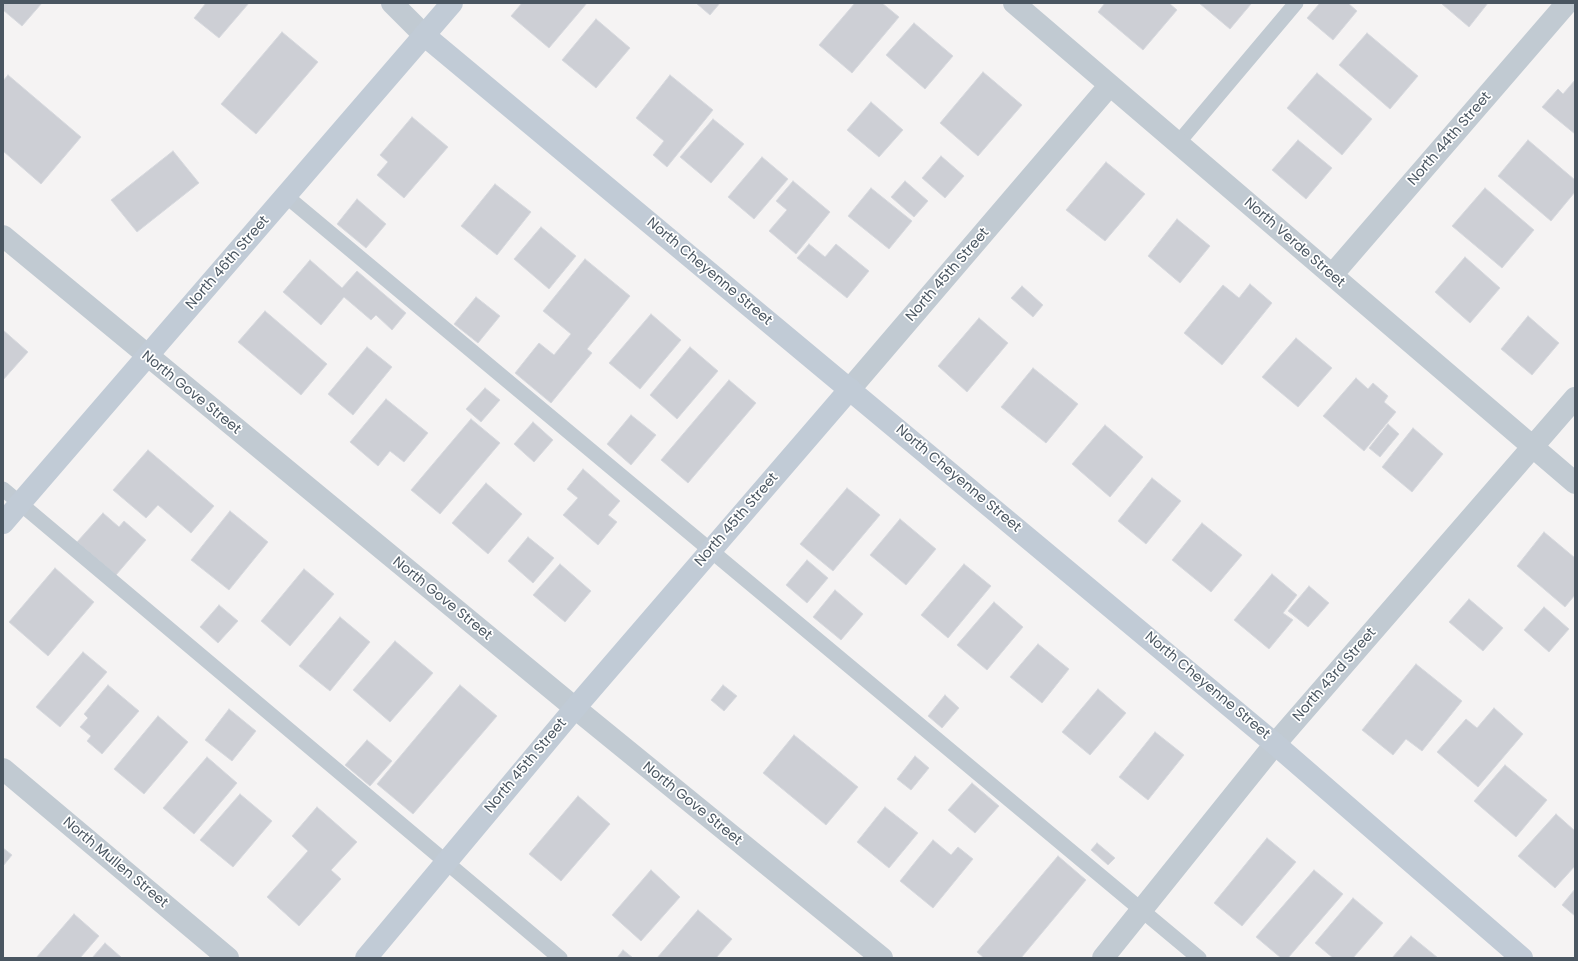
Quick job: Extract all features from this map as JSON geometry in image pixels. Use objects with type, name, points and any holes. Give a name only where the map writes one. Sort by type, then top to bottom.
[{"type":"street","name":"North Cheyenne Street","points":[[392,3],[424,35],[1275,744],[1522,958]]},
{"type":"street","name":"North 46th Street","points":[[3,523],[452,3]]},
{"type":"street","name":"North Verde Street","points":[[1014,3],[1575,483]]},
{"type":"street","name":"North 44th Street","points":[[1332,275],[1567,3]]},
{"type":"street","name":"North 45th Street","points":[[366,958],[575,708],[1110,85]]},
{"type":"street","name":"North Gove Street","points":[[3,236],[575,708],[882,958]]},
{"type":"street","name":"North 43rd Street","points":[[1103,958],[1275,744],[1575,398]]},
{"type":"street","name":"North Mullen Street","points":[[3,769],[228,958]]},
{"type":"lane","points":[[1178,143],[1296,3]]},
{"type":"lane","points":[[286,196],[1199,958]]},
{"type":"lane","points":[[3,489],[560,958]]},
{"type":"building","points":[[3,3],[42,3],[22,26],[3,10]]},
{"type":"building","points":[[206,3],[249,3],[219,38],[194,18]]},
{"type":"building","points":[[522,3],[587,3],[549,48],[511,16]]},
{"type":"building","points":[[696,3],[720,3],[710,15]]},
{"type":"building","points":[[855,3],[882,3],[899,17],[852,73],[819,45]]},
{"type":"building","points":[[1105,3],[1169,3],[1177,10],[1143,50],[1098,12]]},
{"type":"building","points":[[1199,3],[1250,3],[1251,4],[1230,29]]},
{"type":"building","points":[[1320,3],[1348,3],[1357,11],[1333,40],[1307,18]]},
{"type":"building","points":[[1488,3],[1469,27],[1442,4]]},
{"type":"building","points":[[596,19],[630,48],[596,88],[562,60]]},
{"type":"building","points":[[914,23],[953,56],[925,89],[886,55]]},
{"type":"building","points":[[282,32],[318,62],[256,134],[221,104]]},
{"type":"building","points":[[1367,33],[1418,76],[1390,109],[1339,65]]},
{"type":"building","points":[[983,72],[1022,105],[978,156],[940,123]]},
{"type":"building","points":[[1317,73],[1372,119],[1342,155],[1287,108]]},
{"type":"building","points":[[8,75],[81,137],[41,184],[3,151],[3,81]]},
{"type":"building","points":[[670,75],[713,110],[667,167],[653,155],[664,141],[636,118]]},
{"type":"building","points":[[1575,80],[1575,134],[1542,107],[1558,89],[1563,94]]},
{"type":"building","points":[[871,102],[903,130],[879,157],[847,130]]},
{"type":"building","points":[[412,117],[448,147],[404,198],[377,175],[388,162],[380,155]]},
{"type":"building","points":[[713,119],[744,144],[711,183],[680,157]]},
{"type":"building","points":[[1298,140],[1332,168],[1306,199],[1272,170]]},
{"type":"building","points":[[1528,140],[1575,180],[1575,192],[1551,221],[1498,176]]},
{"type":"building","points":[[173,151],[199,183],[137,232],[111,200]]},
{"type":"building","points":[[941,156],[964,176],[945,198],[922,178]]},
{"type":"building","points":[[762,157],[788,179],[754,219],[728,197]]},
{"type":"building","points":[[1106,162],[1145,194],[1105,241],[1066,210]]},
{"type":"building","points":[[793,181],[830,212],[796,254],[769,231],[787,210],[776,201]]},
{"type":"building","points":[[905,181],[928,201],[914,217],[891,197]]},
{"type":"building","points":[[495,184],[531,212],[497,255],[461,226]]},
{"type":"building","points":[[871,188],[912,221],[889,249],[848,216]]},
{"type":"building","points":[[1485,188],[1534,230],[1502,268],[1452,226]]},
{"type":"building","points":[[357,199],[386,224],[366,248],[337,224]]},
{"type":"building","points":[[1177,219],[1210,246],[1180,283],[1148,256]]},
{"type":"building","points":[[541,227],[576,256],[549,289],[514,259]]},
{"type":"building","points":[[809,244],[825,257],[836,244],[869,271],[847,298],[797,258]]},
{"type":"building","points":[[1465,257],[1500,288],[1470,323],[1435,292]]},
{"type":"building","points":[[585,259],[630,296],[587,349],[592,353],[551,403],[515,373],[539,343],[554,355],[571,334],[543,311]]},
{"type":"building","points":[[310,260],[342,288],[357,271],[406,313],[392,330],[376,315],[371,320],[344,297],[321,325],[283,292]]},
{"type":"building","points":[[1250,284],[1272,303],[1222,365],[1184,333],[1223,285],[1239,298]]},
{"type":"building","points":[[1022,286],[1043,305],[1033,317],[1011,298]]},
{"type":"building","points":[[476,297],[500,316],[478,343],[454,324]]},
{"type":"building","points":[[265,311],[327,364],[301,395],[238,342]]},
{"type":"building","points":[[651,314],[681,340],[640,389],[609,363]]},
{"type":"building","points":[[1528,316],[1559,343],[1532,375],[1501,349]]},
{"type":"building","points":[[979,318],[1008,343],[967,392],[938,366]]},
{"type":"building","points":[[3,330],[28,352],[3,380]]},
{"type":"building","points":[[1296,338],[1332,368],[1298,407],[1262,377]]},
{"type":"building","points":[[367,347],[392,367],[353,415],[328,394]]},
{"type":"building","points":[[690,347],[718,371],[677,419],[650,395]]},
{"type":"building","points":[[1033,368],[1078,404],[1046,443],[1001,407]]},
{"type":"building","points":[[1356,378],[1368,389],[1373,383],[1388,396],[1384,402],[1396,412],[1364,451],[1323,416]]},
{"type":"building","points":[[729,380],[756,403],[688,483],[661,460]]},
{"type":"building","points":[[485,388],[500,400],[481,422],[466,409]]},
{"type":"building","points":[[386,399],[428,433],[404,462],[390,451],[378,466],[350,442]]},
{"type":"building","points":[[631,415],[656,435],[631,465],[607,444]]},
{"type":"building","points":[[471,419],[500,443],[440,514],[411,490]]},
{"type":"building","points":[[533,422],[553,440],[534,462],[514,444]]},
{"type":"building","points":[[1388,424],[1399,434],[1380,457],[1369,448]]},
{"type":"building","points":[[1105,425],[1143,457],[1110,497],[1072,464]]},
{"type":"building","points":[[1413,428],[1443,454],[1412,492],[1382,467]]},
{"type":"building","points":[[148,450],[214,506],[191,533],[158,505],[146,518],[113,490]]},
{"type":"building","points":[[583,469],[620,501],[608,515],[617,522],[598,545],[563,515],[578,498],[567,489]]},
{"type":"building","points":[[1152,478],[1181,501],[1146,544],[1118,521]]},
{"type":"building","points":[[486,483],[522,514],[488,554],[452,523]]},
{"type":"building","points":[[847,488],[880,515],[833,571],[800,544]]},
{"type":"building","points":[[230,511],[268,542],[229,590],[191,560]]},
{"type":"building","points":[[103,513],[119,527],[124,521],[146,540],[116,575],[77,542]]},
{"type":"building","points":[[900,519],[936,549],[906,585],[870,555]]},
{"type":"building","points":[[1202,523],[1242,555],[1211,592],[1172,560]]},
{"type":"building","points":[[1544,532],[1575,558],[1575,595],[1565,607],[1517,566]]},
{"type":"building","points":[[528,537],[554,558],[533,583],[508,561]]},
{"type":"building","points":[[807,560],[828,578],[807,603],[786,585]]},
{"type":"building","points":[[560,564],[591,591],[565,622],[533,595]]},
{"type":"building","points":[[964,564],[991,586],[948,638],[921,615]]},
{"type":"building","points":[[55,568],[94,602],[48,656],[9,622]]},
{"type":"building","points":[[304,569],[334,594],[290,646],[261,621]]},
{"type":"building","points":[[1272,574],[1297,595],[1283,613],[1293,620],[1269,649],[1234,620]]},
{"type":"building","points":[[1309,586],[1329,603],[1308,627],[1288,611]]},
{"type":"building","points":[[835,590],[863,614],[841,640],[813,617]]},
{"type":"building","points":[[1469,599],[1503,628],[1483,651],[1449,622]]},
{"type":"building","points":[[994,602],[1023,627],[987,670],[957,645]]},
{"type":"building","points":[[219,605],[238,621],[218,643],[200,627]]},
{"type":"building","points":[[1544,607],[1569,629],[1549,652],[1524,630]]},
{"type":"building","points":[[340,617],[370,642],[330,691],[299,666]]},
{"type":"building","points":[[395,641],[433,673],[390,722],[353,690]]},
{"type":"building","points":[[1038,644],[1069,669],[1042,703],[1010,677]]},
{"type":"building","points":[[83,652],[107,672],[60,727],[36,707]]},
{"type":"building","points":[[1416,664],[1462,701],[1422,751],[1406,739],[1393,755],[1362,730]]},
{"type":"building","points":[[108,685],[139,711],[102,754],[87,741],[91,736],[80,727],[88,718],[84,714]]},
{"type":"building","points":[[460,685],[497,716],[413,814],[377,784]]},
{"type":"building","points":[[723,685],[737,696],[724,711],[711,700]]},
{"type":"building","points":[[1098,689],[1126,713],[1090,755],[1062,732]]},
{"type":"building","points":[[945,695],[959,708],[942,728],[928,716]]},
{"type":"building","points":[[1494,708],[1523,734],[1478,787],[1437,752],[1466,719],[1477,728]]},
{"type":"building","points":[[229,709],[256,731],[232,761],[205,740]]},
{"type":"building","points":[[158,716],[188,742],[144,794],[114,769]]},
{"type":"building","points":[[1155,732],[1184,755],[1148,800],[1119,777]]},
{"type":"building","points":[[794,735],[858,787],[826,825],[763,773]]},
{"type":"building","points":[[367,740],[392,761],[370,786],[345,765]]},
{"type":"building","points":[[915,756],[929,768],[911,790],[897,779]]},
{"type":"building","points":[[207,757],[237,783],[194,834],[163,808]]},
{"type":"building","points":[[1505,765],[1547,800],[1516,837],[1474,801]]},
{"type":"building","points":[[972,783],[999,806],[975,833],[948,810]]},
{"type":"building","points":[[240,794],[272,821],[233,867],[200,840]]},
{"type":"building","points":[[578,796],[610,824],[561,881],[529,854]]},
{"type":"building","points":[[317,807],[357,842],[331,870],[341,879],[299,926],[267,897],[308,851],[292,836]]},
{"type":"building","points":[[885,807],[918,833],[889,868],[857,842]]},
{"type":"building","points":[[1556,814],[1575,831],[1575,866],[1555,888],[1518,856]]},
{"type":"building","points":[[1267,838],[1296,862],[1242,926],[1214,903]]},
{"type":"building","points":[[933,840],[951,855],[958,847],[973,859],[933,908],[900,881]]},
{"type":"building","points":[[1097,843],[1115,858],[1108,865],[1091,850]]},
{"type":"building","points":[[3,848],[12,855],[3,866]]},
{"type":"building","points":[[1058,856],[1086,880],[1021,958],[984,958],[977,952]]},
{"type":"building","points":[[651,870],[680,897],[641,941],[612,915]]},
{"type":"building","points":[[1314,870],[1343,894],[1288,958],[1281,958],[1256,937]]},
{"type":"building","points":[[1575,889],[1575,916],[1562,905]]},
{"type":"building","points":[[1353,898],[1383,923],[1353,958],[1333,958],[1315,943]]},
{"type":"building","points":[[698,910],[732,939],[716,958],[657,958]]},
{"type":"building","points":[[74,914],[99,936],[80,958],[36,958]]},
{"type":"building","points":[[1411,936],[1438,958],[1392,958]]},
{"type":"building","points":[[105,943],[122,958],[92,958]]},
{"type":"building","points":[[623,950],[633,958],[617,958]]}]
